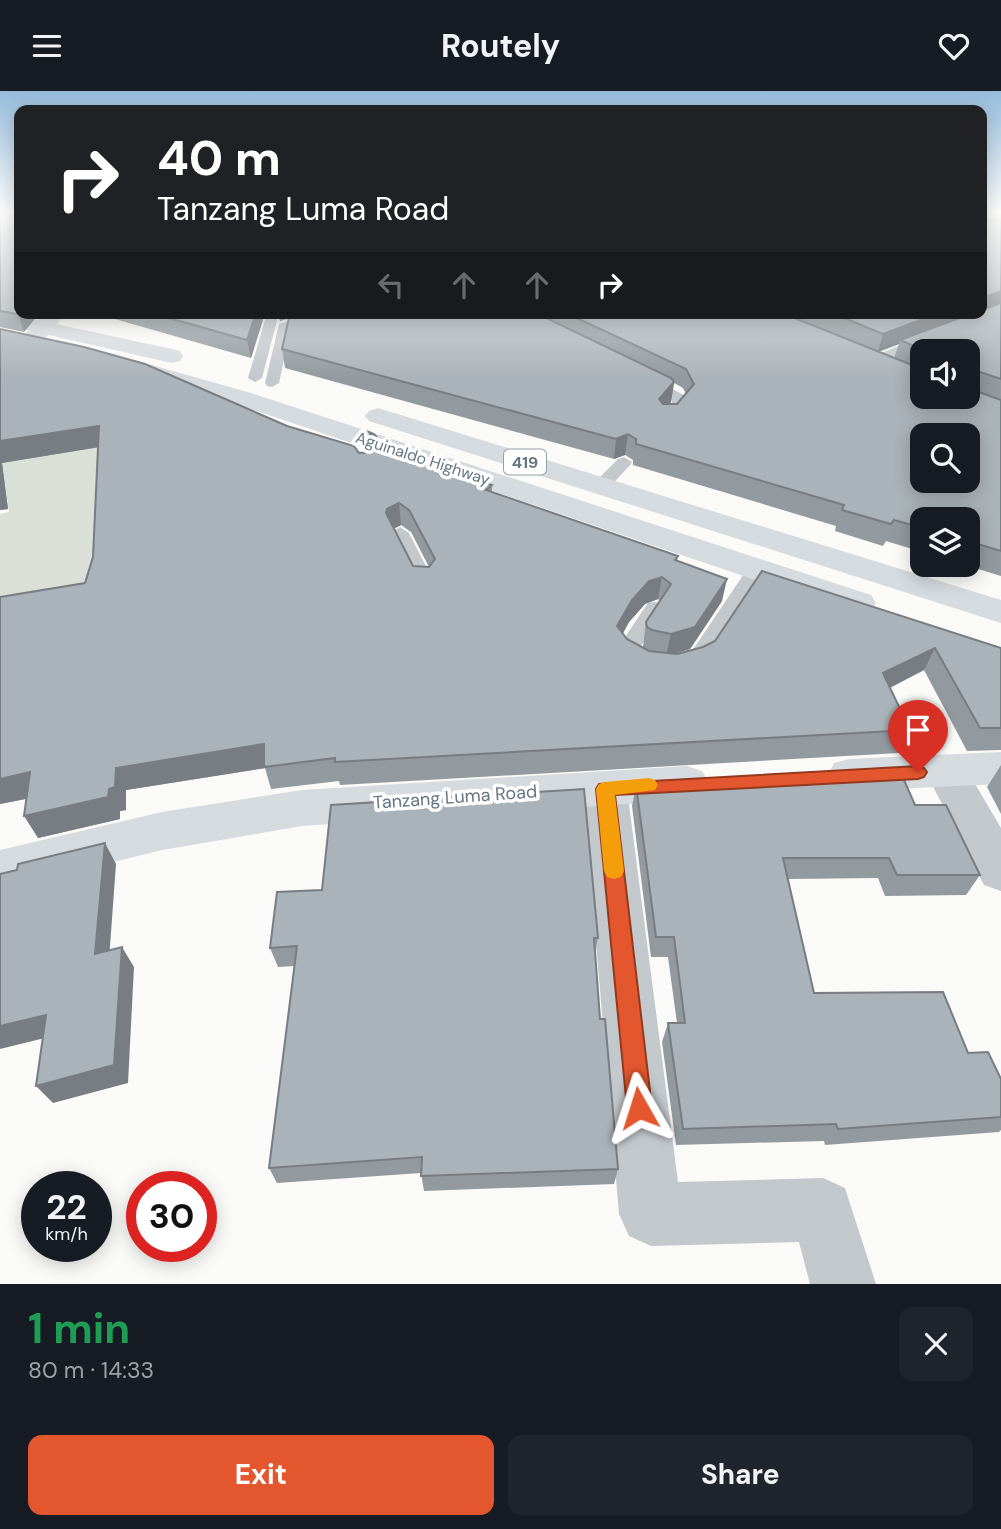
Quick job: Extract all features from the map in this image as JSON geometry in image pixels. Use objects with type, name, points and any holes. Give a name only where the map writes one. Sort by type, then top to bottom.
[{"type":"main road","name":"Aguinaldo Highway","points":[[0,318],[264,381],[1001,612]]},
{"type":"main road","name":"Aguinaldo Highway","points":[[0,336],[44,327],[169,376],[357,444],[885,611]]},
{"type":"main road","points":[[846,349],[897,370]]},
{"type":"main road","points":[[809,777],[1001,768]]},
{"type":"main road","name":"Tanzang Luma Road","points":[[0,870],[101,845],[246,815],[378,802],[720,782]]},
{"type":"street","points":[[946,771],[1001,871]]},
{"type":"street","points":[[605,789],[651,1214],[823,1210],[843,1284]]},
{"type":"lane","points":[[264,381],[271,319]]},
{"type":"lane","points":[[264,381],[285,324],[308,319]]},
{"type":"lane","points":[[871,360],[934,336]]},
{"type":"lane","points":[[632,371],[669,388],[680,397],[679,407],[667,419]]},
{"type":"lane","points":[[601,486],[624,462]]},
{"type":"lane","points":[[400,533],[424,582]]},
{"type":"lane","points":[[655,608],[629,643],[631,657],[639,662],[666,665],[690,663],[700,656],[757,569]]},
{"type":"shaded area","points":[[119,382],[99,672],[0,622],[0,514],[9,512],[2,463],[97,447]]},
{"type":"building","points":[[0,267],[14,267],[14,313],[0,311]]},
{"type":"building","points":[[987,267],[1001,267],[1001,291],[987,296]]},
{"type":"building","points":[[1001,303],[1001,379],[980,372],[980,339],[910,339],[910,344],[900,340],[957,319],[987,319],[987,308]]},
{"type":"building","points":[[172,319],[254,319],[247,340]]},
{"type":"building","points":[[289,319],[548,319],[671,378],[674,382],[659,399],[663,404],[677,404],[694,384],[686,369],[579,319],[797,319],[910,364],[910,409],[980,409],[980,392],[1001,400],[1001,551],[980,545],[980,507],[910,507],[910,525],[894,520],[891,524],[842,510],[844,505],[636,444],[636,439],[628,434],[616,439],[282,349]]},
{"type":"building","points":[[847,319],[923,319],[883,334]]},
{"type":"building","points":[[0,329],[84,347],[145,364],[287,426],[354,446],[359,453],[374,452],[376,445],[369,432],[387,449],[492,485],[486,490],[678,556],[675,560],[727,579],[695,627],[671,634],[647,627],[646,622],[671,584],[662,577],[649,581],[632,600],[617,626],[627,639],[649,651],[677,654],[715,641],[762,571],[1001,648],[1001,728],[980,728],[935,648],[883,673],[910,730],[335,762],[335,758],[264,767],[264,744],[116,768],[115,787],[109,789],[108,797],[24,816],[30,772],[0,779],[0,597],[85,583],[93,557],[99,426],[0,441]],"holes":[[[399,503],[409,510],[435,559],[429,567],[413,566],[386,513],[387,509]]]},
{"type":"building","points":[[900,771],[915,805],[946,805],[980,875],[897,875],[889,858],[783,858],[814,993],[943,992],[968,1053],[988,1052],[1001,1079],[1001,1117],[838,1129],[836,1124],[683,1129],[668,1023],[685,1023],[674,937],[656,937],[636,785]]},
{"type":"building","points":[[584,789],[598,938],[594,938],[600,1019],[605,1019],[618,1169],[421,1176],[422,1157],[269,1168],[297,946],[270,948],[277,892],[322,890],[331,805]]},
{"type":"building","points":[[105,843],[95,954],[122,947],[114,1065],[36,1086],[46,1015],[0,1026],[0,874],[17,870],[18,864]]},
{"type":"slow traffic","points":[[614,871],[605,789],[649,785]]},
{"type":"route","points":[[639,1108],[605,789],[673,783],[918,772]]}]
